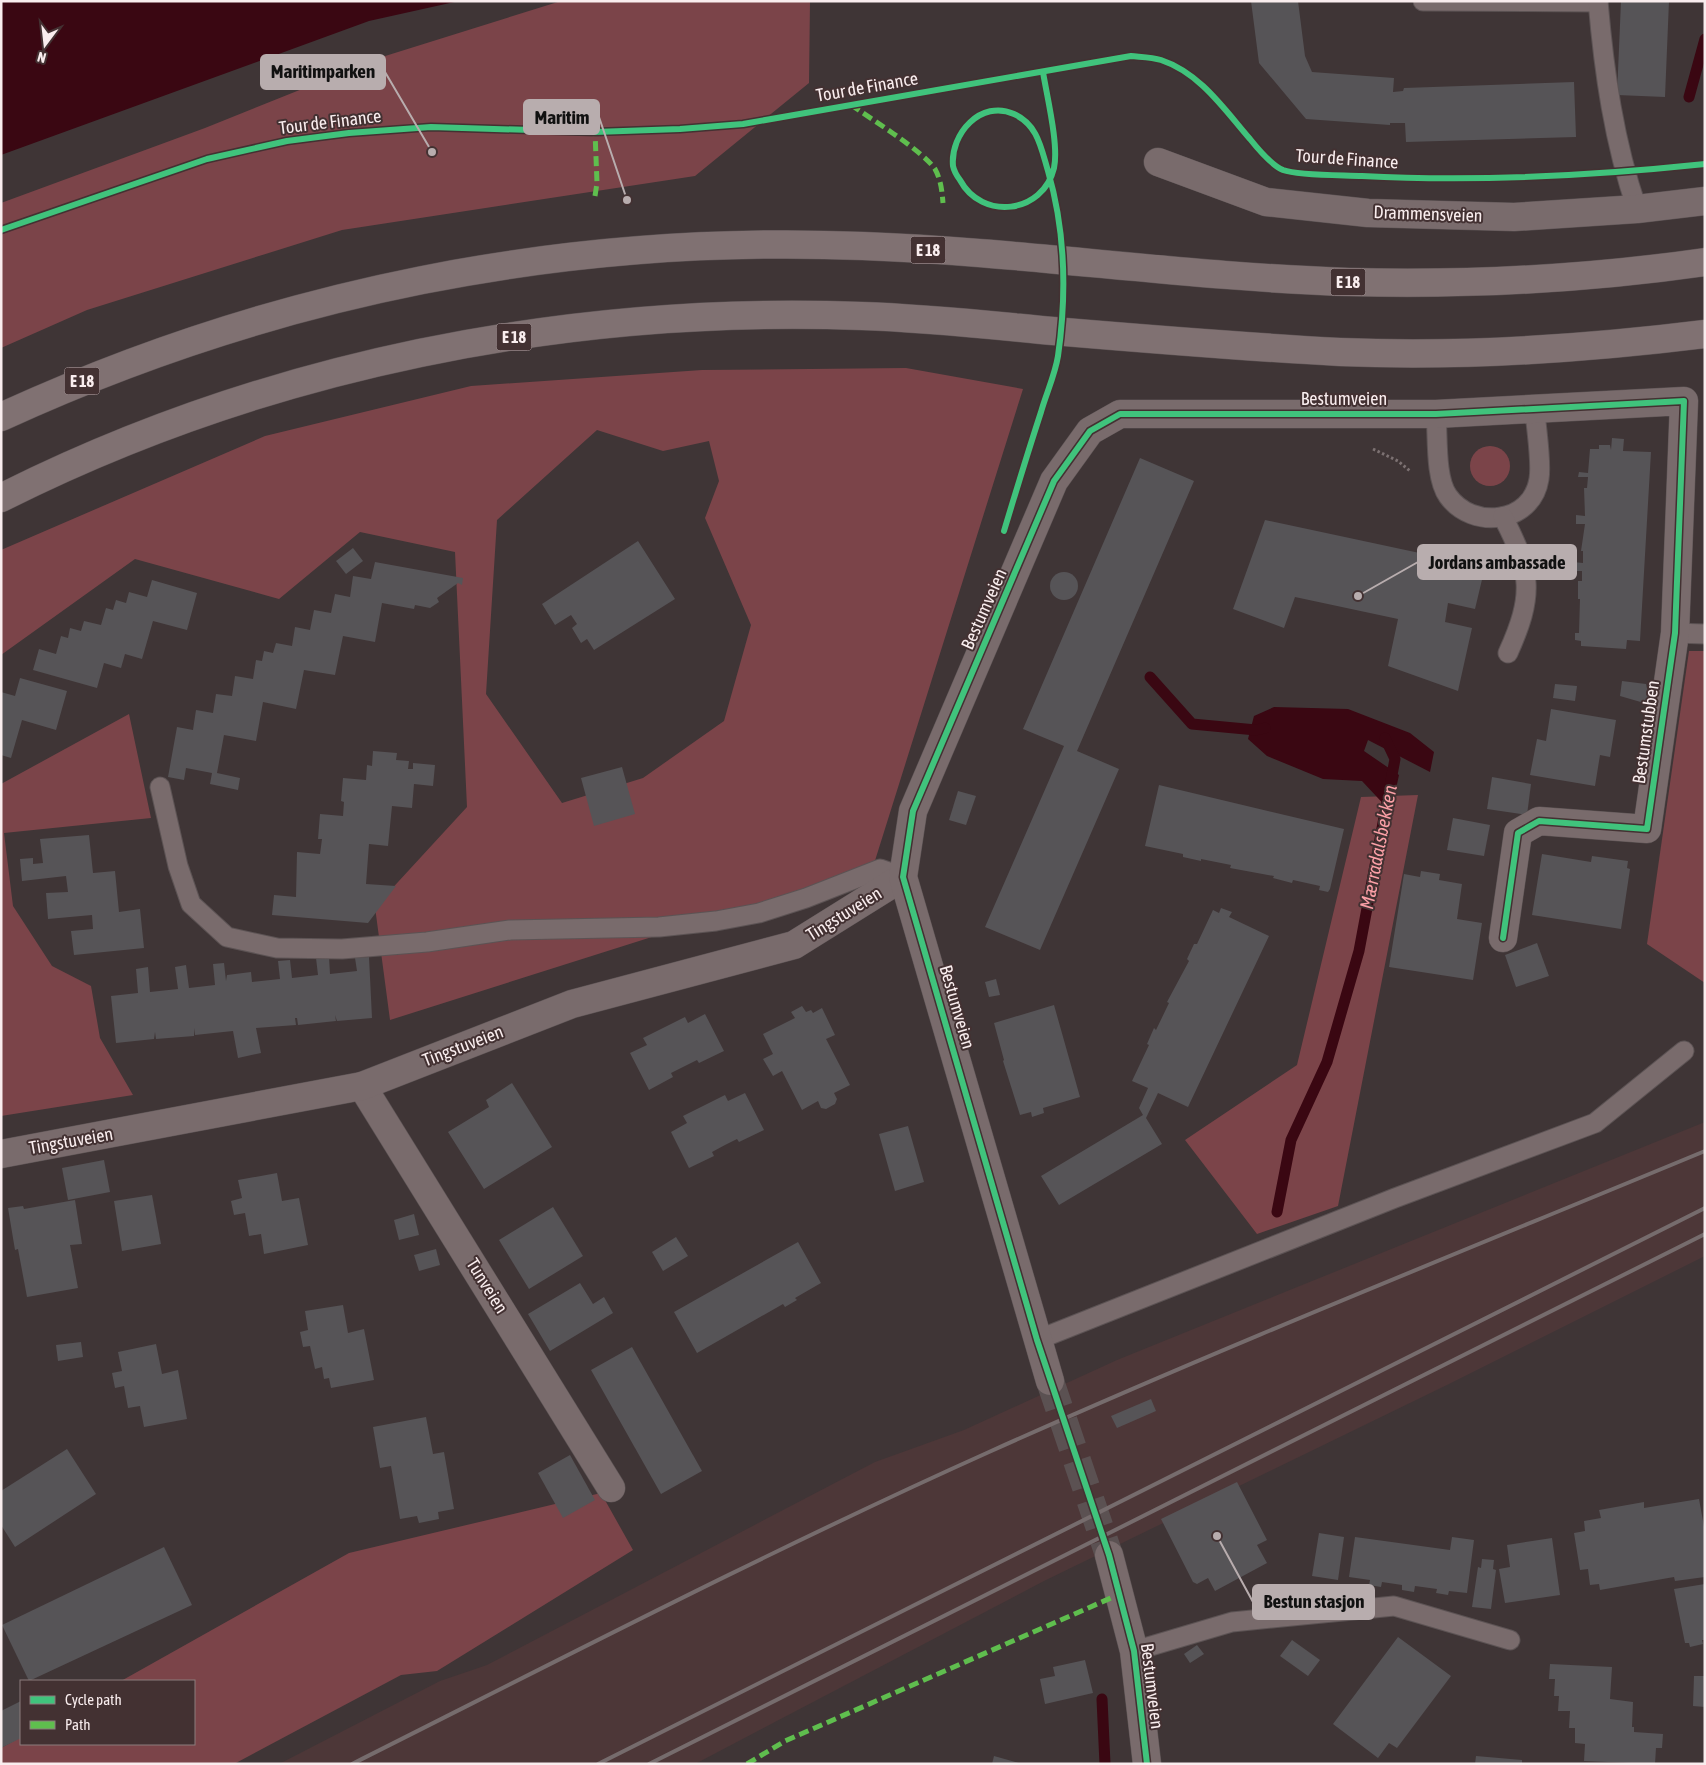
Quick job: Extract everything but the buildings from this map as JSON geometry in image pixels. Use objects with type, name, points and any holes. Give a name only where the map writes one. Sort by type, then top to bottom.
[{"type":"highway","name":"E 18","points":[[1,417],[85,380],[165,350],[317,303],[480,268],[533,260],[640,250],[734,244],[864,246],[1347,282],[1484,281],[1559,278],[1705,262]]},
{"type":"highway","name":"E 18","points":[[1,498],[113,446],[205,413],[340,372],[416,353],[487,341],[646,320],[720,316],[862,316],[1240,346],[1403,353],[1502,352],[1637,342],[1705,334]]},
{"type":"street","name":"Drammensveien","points":[[1158,162],[1266,202],[1368,213],[1514,217],[1637,209],[1705,201]]},
{"type":"street","name":"Bestumveien","points":[[1050,1381],[903,877],[913,811],[944,734],[1038,523],[1054,481],[1090,431],[1120,414],[1436,414],[1684,401]]},
{"type":"street","name":"Bestumstubben","points":[[1503,938],[1518,833],[1539,821],[1647,829],[1676,633],[1684,401]]},
{"type":"street","name":"Tingstuveien","points":[[1,1154],[362,1086],[572,1004],[794,945],[903,877]]},
{"type":"street","name":"Tunveien","points":[[362,1086],[611,1488]]},
{"type":"street","name":"Bestumveien","points":[[1109,1555],[1134,1651],[1147,1764]]},
{"type":"lane","points":[[1423,1],[1598,2],[1608,91],[1624,172],[1637,209]]},
{"type":"lane","points":[[1436,414],[1441,481],[1447,495],[1458,508],[1471,516],[1487,520],[1516,512],[1527,503],[1535,492],[1539,478],[1535,410]]},
{"type":"lane","points":[[1503,517],[1519,550],[1527,578],[1527,598],[1519,628],[1508,653]]},
{"type":"lane","points":[[1676,633],[1705,634]]},
{"type":"lane","points":[[160,787],[178,866],[191,904],[227,937],[277,948],[342,949],[427,942],[510,930],[660,927],[716,921],[759,913],[806,898],[859,875],[880,869],[903,877]]},
{"type":"lane","points":[[1037,1340],[1394,1198],[1595,1123],[1684,1051]]},
{"type":"lane","points":[[1134,1651],[1232,1622],[1394,1606],[1510,1640]]},
{"type":"path","points":[[1365,447],[1398,461],[1412,473]]},
{"type":"shaded area","points":[[1,1],[459,1],[369,21],[1,155]]},
{"type":"shaded area","points":[[561,1],[810,1],[809,83],[695,176],[342,230],[87,310],[1,348],[1,203],[205,128],[382,57]]},
{"type":"shaded area","points":[[906,368],[1023,389],[873,867],[390,1020],[375,907],[467,807],[455,552],[360,532],[279,599],[135,559],[1,655],[1,550],[265,436],[471,386],[702,370]],"holes":[[[597,430],[663,451],[709,441],[719,481],[705,518],[751,625],[724,721],[643,778],[562,803],[486,694],[497,520]]]},
{"type":"shaded area","points":[[1494,446],[1501,449],[1507,455],[1510,466],[1509,474],[1501,483],[1494,486],[1486,486],[1479,483],[1471,474],[1470,462],[1473,455],[1482,447]]},
{"type":"shaded area","points":[[1689,651],[1705,651],[1705,983],[1647,944]]},
{"type":"shaded area","points":[[1274,707],[1348,709],[1410,733],[1434,752],[1430,772],[1368,740],[1364,751],[1399,775],[1391,812],[1362,781],[1323,779],[1267,756],[1248,739],[1254,716]]},
{"type":"shaded area","points":[[129,714],[151,818],[4,833],[13,906],[52,966],[91,986],[100,1038],[133,1095],[1,1116],[1,784]]},
{"type":"shaded area","points":[[1418,795],[1338,1206],[1257,1234],[1185,1140],[1297,1065],[1361,797]]},
{"type":"shaded area","points":[[1705,1122],[1705,1256],[1449,1384],[1044,1581],[695,1764],[279,1764],[440,1681],[487,1665],[875,1462],[964,1430],[1117,1360]]},
{"type":"shaded area","points":[[601,1493],[633,1550],[437,1671],[401,1675],[234,1764],[1,1764],[1,1748],[20,1738],[20,1745],[195,1745],[195,1680],[123,1680],[349,1553]]},
{"type":"waterway","name":"Mærradalsbekken","points":[[1689,97],[1705,39]]},
{"type":"waterway","name":"Mærradalsbekken","points":[[1150,677],[1192,724],[1256,730],[1265,728]]},
{"type":"waterway","name":"Mærradalsbekken","points":[[1277,1212],[1291,1140],[1327,1062],[1359,951],[1395,759],[1385,738]]},
{"type":"waterway","name":"Mærradalsbekken","points":[[1102,1699],[1105,1764]]},
{"type":"tunnel","points":[[1050,1381],[1109,1555]]},
{"type":"railway","points":[[352,1764],[748,1565],[989,1452],[1256,1336],[1705,1151]]},
{"type":"railway","points":[[598,1764],[1705,1208]]},
{"type":"railway","points":[[649,1764],[1705,1234]]},
{"type":"marked path","points":[[851,105],[896,136],[929,162],[939,177],[943,203]]},
{"type":"marked path","points":[[595,132],[597,183],[595,196]]},
{"type":"marked path","points":[[747,1764],[785,1741],[1120,1594]]},
{"type":"cycle path","name":"Tour de Finance","points":[[1,230],[207,159],[287,141],[349,133],[431,127],[595,132],[680,129],[743,124],[1131,56],[1161,60],[1188,74],[1221,104],[1269,161],[1278,168],[1290,172],[1405,178],[1491,178],[1577,175],[1705,164]]},
{"type":"cycle path","points":[[1004,531],[1057,363],[1064,286],[1058,217],[1054,194],[1048,171],[1037,138],[1028,124],[1014,114],[990,111],[979,115],[962,132],[953,154],[953,166],[957,175],[970,193],[982,202],[1011,207],[1025,203],[1038,195],[1048,183],[1054,168],[1055,158],[1054,134],[1043,72]]},
{"type":"cycle path","points":[[1147,1764],[1134,1651],[1109,1555],[1037,1340],[903,877],[913,811],[1054,481],[1090,431],[1120,414],[1436,414],[1684,401],[1675,633],[1647,829],[1539,821],[1518,833],[1503,938]]},
{"type":"place","name":"Maritimparken","points":[[432,152]]},
{"type":"place","name":"Maritim","points":[[627,200]]},
{"type":"place","name":"Jordans ambassade","points":[[1358,596]]},
{"type":"place","name":"Bestun stasjon","points":[[1217,1536]]}]
